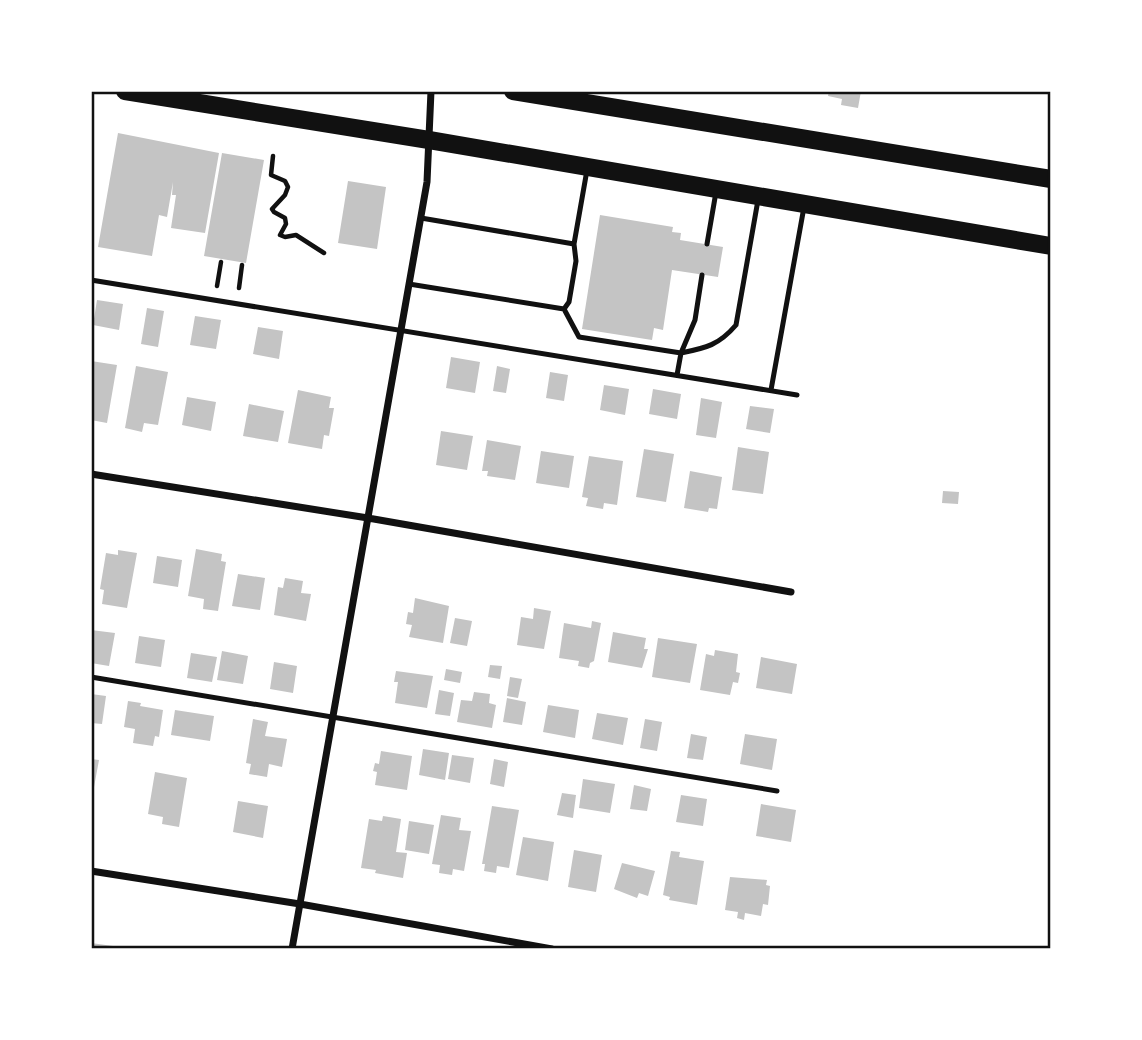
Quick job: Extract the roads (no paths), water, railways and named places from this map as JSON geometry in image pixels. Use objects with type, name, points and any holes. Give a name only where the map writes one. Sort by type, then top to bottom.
[{"type":"main road","points":[[125,91],[1051,246]]},
{"type":"main road","points":[[513,91],[1051,179]]},
{"type":"street","points":[[292,949],[427,181],[431,91]]},
{"type":"street","points":[[91,474],[368,518],[792,592]]},
{"type":"street","points":[[91,871],[300,904],[552,949]]},
{"type":"lane","points":[[564,309],[569,302],[576,261],[574,244],[587,167]]},
{"type":"lane","points":[[707,244],[716,189]]},
{"type":"lane","points":[[564,309],[579,337],[681,353],[702,349],[723,340],[736,325],[758,196]]},
{"type":"lane","points":[[771,390],[805,204]]},
{"type":"lane","points":[[421,218],[574,244]]},
{"type":"lane","points":[[677,375],[681,353],[695,320],[702,275]]},
{"type":"lane","points":[[91,280],[797,395]]},
{"type":"lane","points":[[409,284],[564,309]]},
{"type":"lane","points":[[91,677],[777,791]]}]
